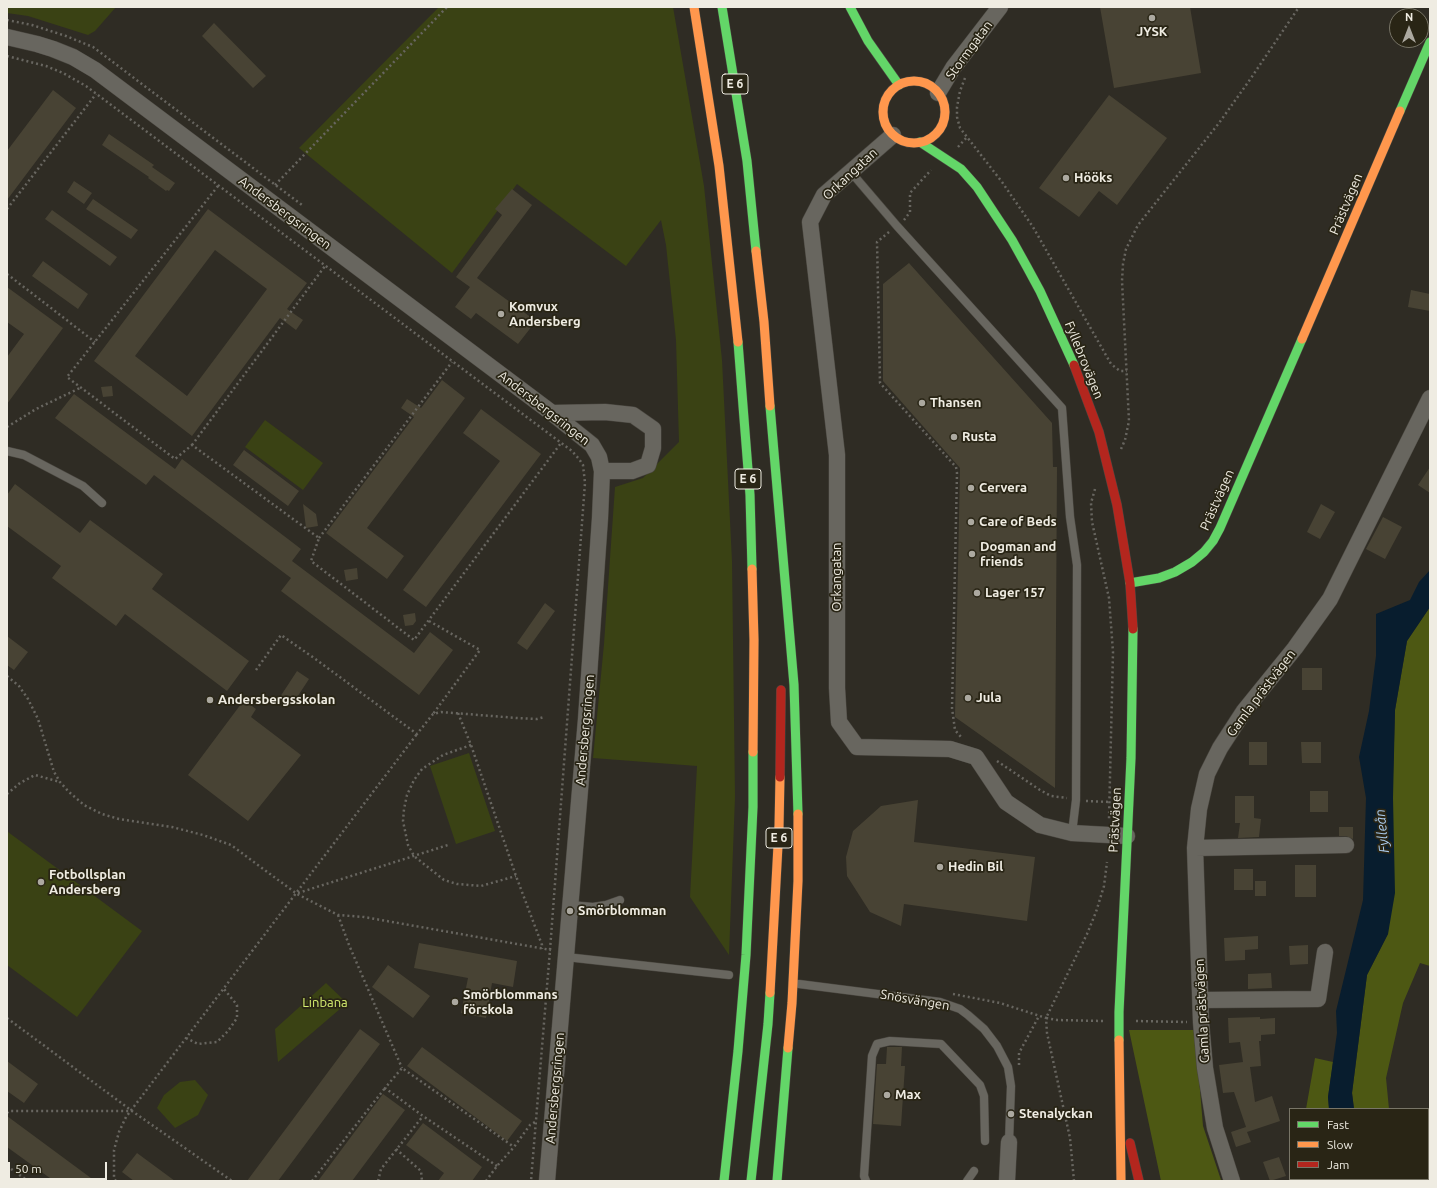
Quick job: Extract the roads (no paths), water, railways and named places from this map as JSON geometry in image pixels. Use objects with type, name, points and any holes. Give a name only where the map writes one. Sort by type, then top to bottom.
[{"type":"main road","name":"E 6","points":[[694,7],[719,166],[737,323],[750,495],[753,625],[753,807],[747,931],[738,1051],[724,1181]]},
{"type":"main road","name":"E 6","points":[[722,7],[747,161],[764,322],[777,494],[781,638]]},
{"type":"main road","points":[[850,7],[868,41],[899,85]]},
{"type":"main road","name":"Prästvägen","points":[[1121,1181],[1119,1012],[1131,758],[1133,616],[1130,583],[1159,578],[1175,572],[1192,562],[1213,542],[1430,42]]},
{"type":"main road","points":[[893,135],[889,131],[884,120],[883,109],[890,92],[899,85],[905,83],[917,82],[929,85],[938,93],[944,108],[942,123],[933,136],[920,142]]},
{"type":"main road","points":[[942,123],[947,136]]},
{"type":"main road","name":"Fyllebrovägen","points":[[893,135],[905,142],[920,142],[961,169],[977,186],[1012,240],[1040,291],[1072,358],[1098,432],[1117,505],[1130,583]]},
{"type":"main road","name":"Fyllebrovägen","points":[[954,150],[961,169]]},
{"type":"main road","points":[[776,1181],[791,1011],[798,881],[798,802],[794,685],[777,494]]},
{"type":"main road","name":"E 6","points":[[751,1181],[769,1016],[779,827],[781,677]]},
{"type":"main road","name":"Prästvägen","points":[[1121,1098],[1139,1181]]},
{"type":"main road","points":[[720,1181],[726,1163]]},
{"type":"street","name":"Stormgatan","points":[[938,93],[953,68],[1000,7]]},
{"type":"street","name":"Andersbergsringen","points":[[7,37],[53,49],[73,57],[95,70],[552,413],[592,445],[599,457],[602,472],[586,719],[547,1181]]},
{"type":"street","name":"Orkangatan","points":[[893,135],[824,195],[810,222],[837,455],[837,688],[839,722],[857,746],[950,749],[976,757],[1006,802],[1040,825],[1072,833],[1127,836]]},
{"type":"street","name":"Gamla prästvägen","points":[[1232,1181],[1215,1128],[1205,1068],[1201,1022],[1194,848],[1199,809],[1207,774],[1220,748],[1244,711],[1295,648],[1330,599],[1430,398]]},
{"type":"street","points":[[552,413],[605,412],[633,415],[653,429],[654,448],[648,465],[632,471],[602,472]]},
{"type":"street","points":[[1194,848],[1346,845]]},
{"type":"street","points":[[1201,1000],[1318,999],[1325,952]]},
{"type":"street","name":"Snösvängen","points":[[1007,1181],[1009,1142]]},
{"type":"lane","points":[[850,172],[1062,408],[1070,517],[1077,565],[1076,800],[1072,833]]},
{"type":"lane","points":[[7,451],[24,455],[83,486],[102,503]]},
{"type":"lane","points":[[570,905],[593,907],[606,905],[620,900]]},
{"type":"lane","points":[[567,953],[729,976]]},
{"type":"lane","name":"Snösvängen","points":[[799,984],[940,1002],[960,1009],[968,1015],[984,1030],[997,1046],[1008,1067],[1011,1086],[1009,1142]]},
{"type":"lane","points":[[866,1181],[864,1176],[872,1056],[877,1044],[890,1041],[941,1044],[980,1085],[984,1096],[985,1141]]},
{"type":"lane","points":[[968,1181],[974,1171]]},
{"type":"water","name":"Fylleån","points":[[1430,570],[1430,607],[1407,641],[1395,710],[1393,798],[1395,893],[1388,934],[1367,975],[1352,1093],[1354,1108],[1329,1108],[1328,1097],[1337,1033],[1336,1011],[1363,900],[1366,798],[1359,757],[1369,711],[1376,656],[1376,614],[1410,600],[1419,582]]},
{"type":"place","name":"JYSK","points":[[1152,18]]},
{"type":"place","name":"Hööks","points":[[1066,178]]},
{"type":"place","name":"Komvux Andersberg","points":[[501,314]]},
{"type":"place","name":"Thansen","points":[[922,403]]},
{"type":"place","name":"Rusta","points":[[954,437]]},
{"type":"place","name":"Cervera","points":[[971,488]]},
{"type":"place","name":"Care of Beds","points":[[971,522]]},
{"type":"place","name":"Dogman and friends","points":[[972,554]]},
{"type":"place","name":"Lager 157","points":[[977,593]]},
{"type":"place","name":"Jula","points":[[968,698]]},
{"type":"place","name":"Andersbergsskolan","points":[[210,700]]},
{"type":"place","name":"Hedin Bil","points":[[940,867]]},
{"type":"place","name":"Fotbollsplan Andersberg","points":[[41,882]]},
{"type":"place","name":"Smörblomman","points":[[570,911]]},
{"type":"place","name":"Smörblommans förskola","points":[[455,1002]]},
{"type":"place","name":"Max","points":[[887,1095]]},
{"type":"place","name":"Stenalyckan","points":[[1011,1114]]},
{"type":"park label","name":"Linbana","points":[[325,1003]]}]
